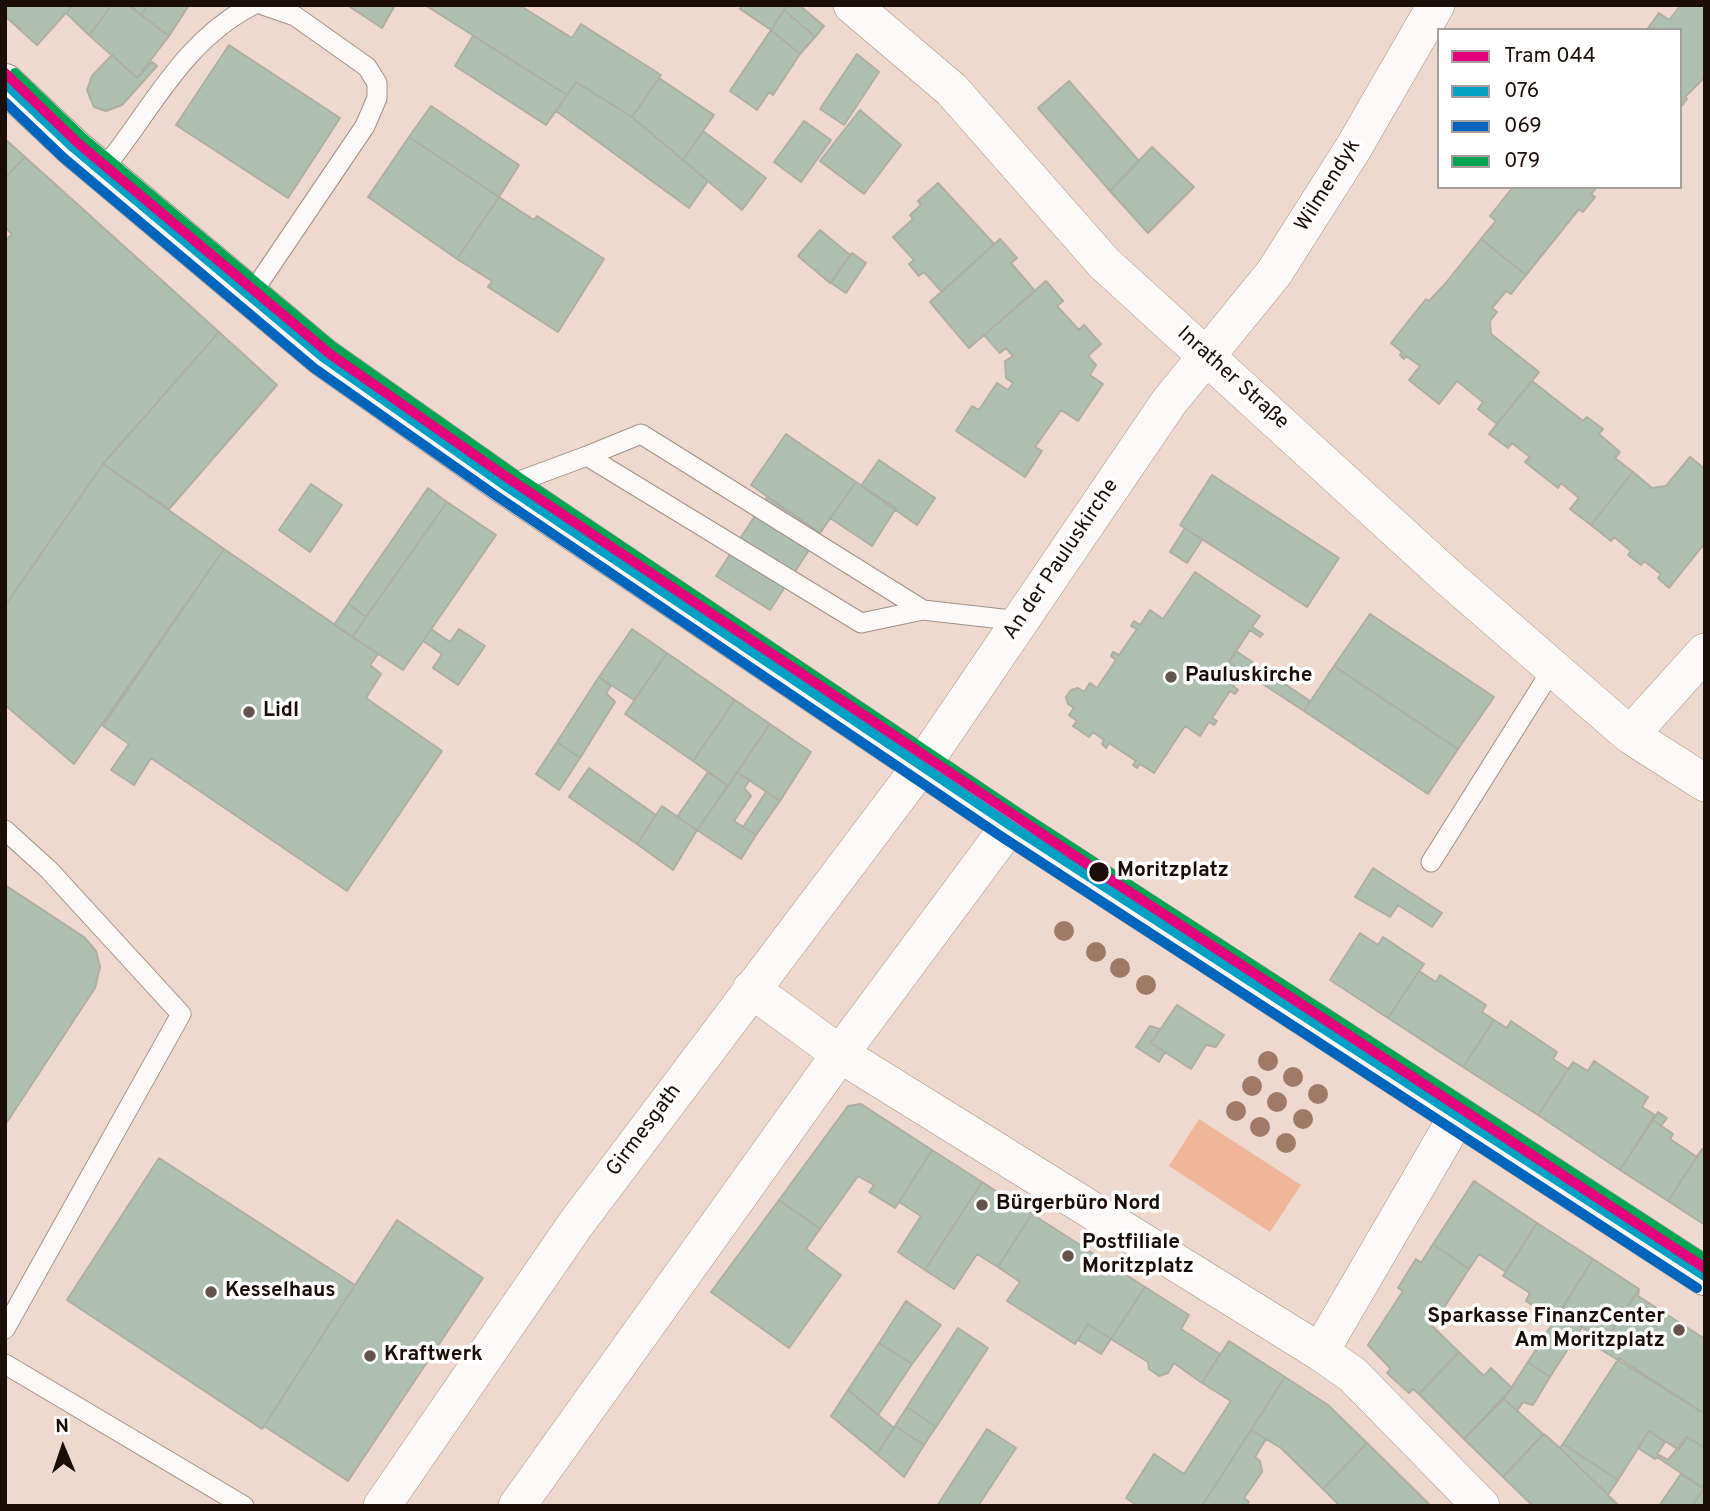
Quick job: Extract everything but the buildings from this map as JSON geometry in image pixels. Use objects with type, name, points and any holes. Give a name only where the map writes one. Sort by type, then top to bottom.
[{"type":"street","name":"Inrather Straße","points":[[852,5],[952,90],[1104,263],[1449,578],[1630,735],[1705,783]]},
{"type":"street","name":"Wilmendyk","points":[[1208,357],[1274,273],[1354,147],[1436,5]]},
{"type":"street","points":[[5,83],[101,172],[323,357],[506,486],[1010,825],[1705,1276]]},
{"type":"street","name":"An der Pauluskirche","points":[[921,766],[1169,402],[1208,357]]},
{"type":"street","points":[[1630,735],[1705,652]]},
{"type":"street","name":"Girmesgath","points":[[382,1506],[575,1225],[921,766]]},
{"type":"street","points":[[517,1506],[840,1054],[1010,825]]},
{"type":"street","points":[[751,989],[840,1054],[1353,1375],[1481,1506]]},
{"type":"street","points":[[1320,1352],[1458,1115]]},
{"type":"lane","points":[[101,172],[188,54],[225,20],[253,5]]},
{"type":"lane","points":[[250,296],[365,126],[377,99],[377,83],[367,67],[295,16],[263,5]]},
{"type":"lane","points":[[506,486],[641,434],[923,610]]},
{"type":"lane","points":[[587,456],[861,623],[923,610],[1020,621]]},
{"type":"lane","points":[[1431,862],[1553,668]]},
{"type":"lane","points":[[5,830],[49,870],[181,1014],[5,1329]]},
{"type":"lane","points":[[5,1364],[244,1506]]},
{"type":"shaded area","points":[[1199,1119],[1301,1185],[1270,1232],[1169,1166]]},
{"type":"tram line","name":"044","points":[[5,73],[79,144],[330,354],[502,474],[1099,872],[1705,1268]]},
{"type":"transit line","name":"079","points":[[15,73],[83,138],[332,346],[514,474],[1018,813],[1705,1259]]},
{"type":"transit line","name":"076","points":[[5,83],[74,148],[323,357],[506,486],[1010,825],[1705,1276]]},
{"type":"transit line","name":"069","points":[[5,102],[65,159],[314,368],[498,497],[1002,837],[1697,1288]]},
{"type":"place","name":"Pauluskirche","points":[[1171,677]]},
{"type":"place","name":"Lidl","points":[[249,712]]},
{"type":"place","name":"Moritzplatz","points":[[1099,872]]},
{"type":"place","name":"Bürgerbüro Nord","points":[[982,1205]]},
{"type":"place","name":"Postfiliale Moritzplatz","points":[[1068,1256]]},
{"type":"place","name":"Kesselhaus","points":[[211,1292]]},
{"type":"place","name":"Sparkasse FinanzCenter Am Moritzplatz","points":[[1679,1330]]},
{"type":"place","name":"Kraftwerk","points":[[370,1356]]}]
